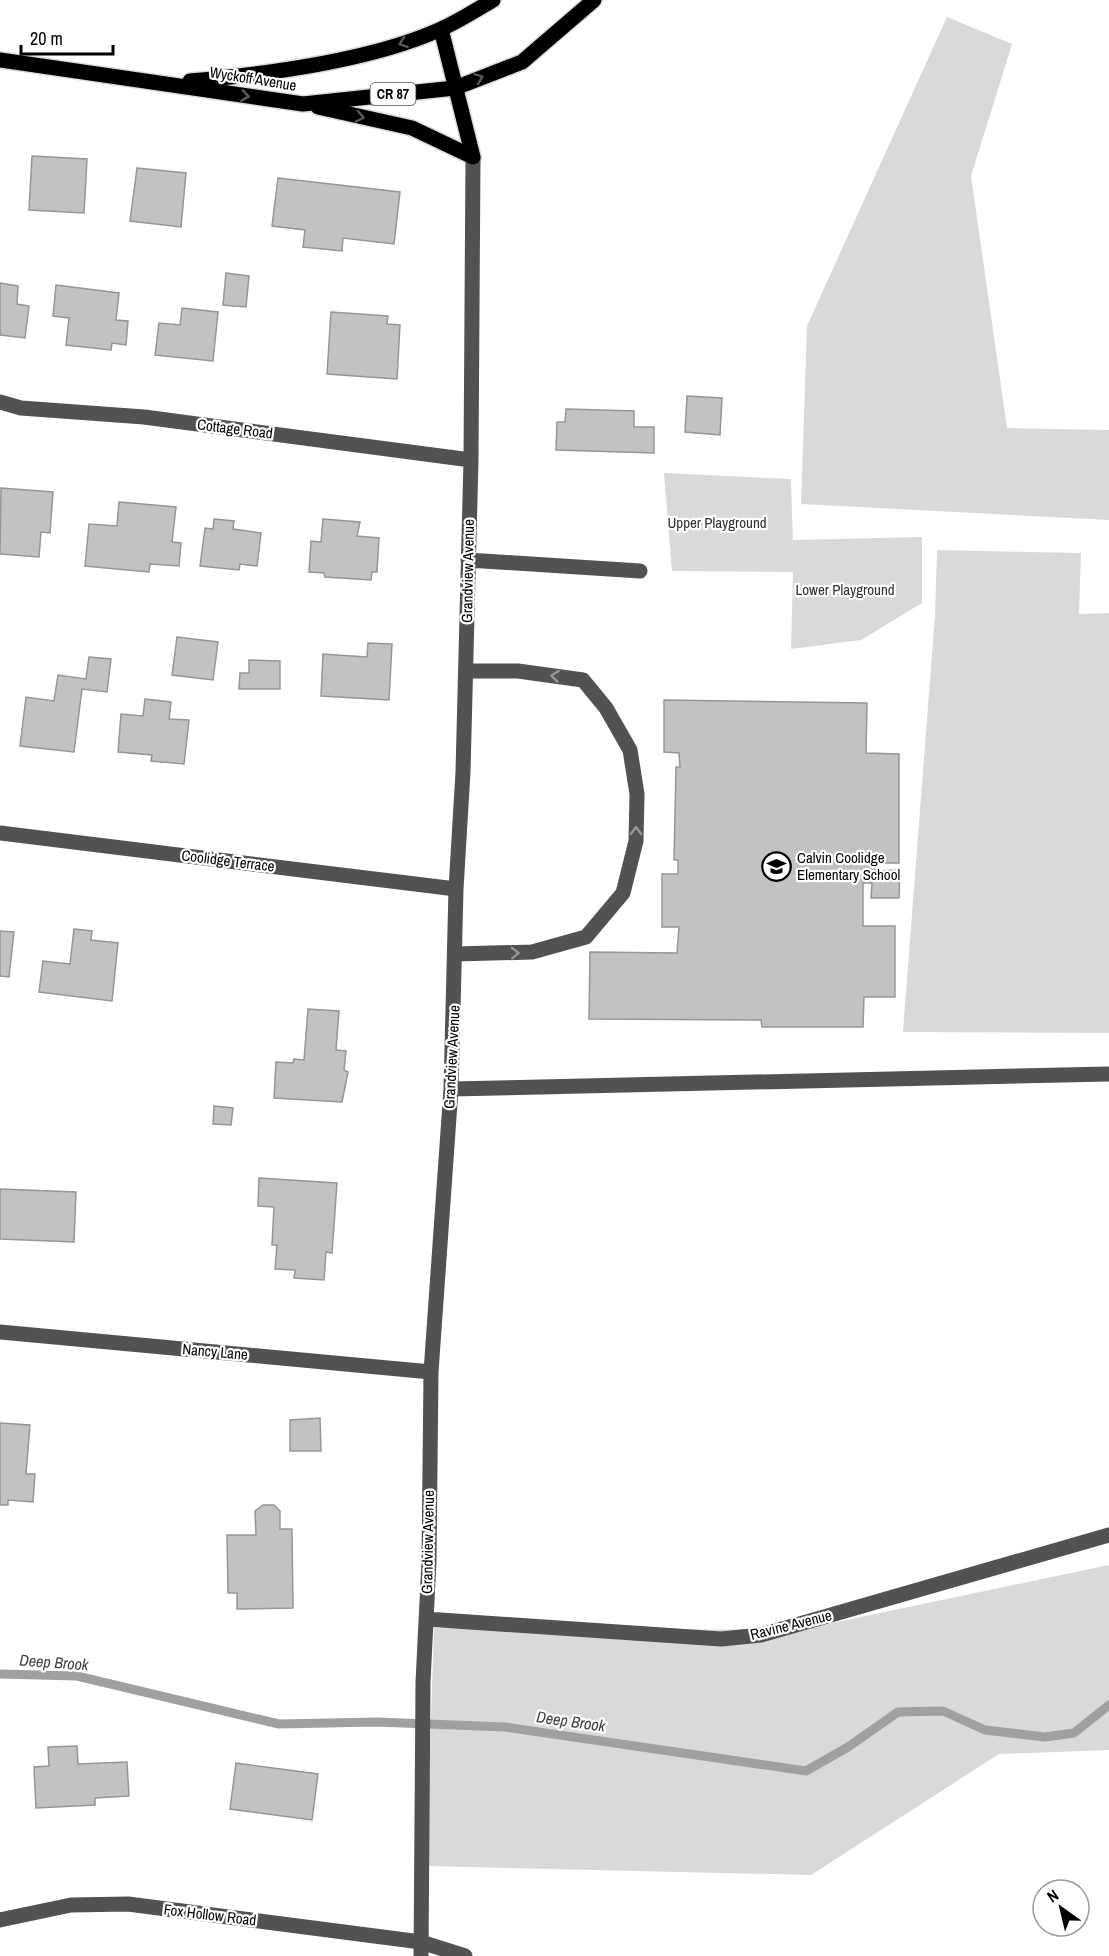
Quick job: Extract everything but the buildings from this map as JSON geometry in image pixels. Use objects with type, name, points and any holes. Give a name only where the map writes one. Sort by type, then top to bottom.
[{"type":"main road","name":"Wyckoff Avenue","points":[[166,84],[247,76],[394,46],[441,29],[493,0]]},
{"type":"main road","name":"Wyckoff Avenue","points":[[0,60],[303,104],[455,88],[522,62],[594,0]]},
{"type":"main road","points":[[441,29],[473,157]]},
{"type":"main road","points":[[303,104],[412,128],[473,157]]},
{"type":"street","name":"Grandview Avenue","points":[[421,1949],[422,1744],[431,1372],[451,1089],[456,889],[466,671],[471,460],[473,157]]},
{"type":"street","name":"Cottage Road","points":[[0,402],[21,408],[144,417],[471,460]]},
{"type":"street","points":[[468,560],[640,571]]},
{"type":"street","points":[[456,954],[532,952],[586,937],[623,893],[636,841],[637,794],[630,750],[606,708],[583,680],[518,671],[466,671]]},
{"type":"street","name":"Coolidge Terrace","points":[[0,833],[456,889]]},
{"type":"street","points":[[451,1089],[1109,1074]]},
{"type":"street","name":"Nancy Lane","points":[[0,1332],[431,1372]]},
{"type":"street","name":"Ravine Avenue","points":[[426,1619],[721,1639],[761,1635],[1109,1536]]},
{"type":"street","name":"Fox Hollow Road","points":[[0,1920],[71,1905],[128,1904],[465,1956]]},
{"type":"green space","points":[[947,17],[1012,44],[971,176],[1007,428],[1109,430],[1109,520],[801,504],[807,326]]},
{"type":"green space","points":[[664,473],[791,479],[793,546],[793,540],[922,537],[922,603],[861,640],[791,649],[793,572],[672,571]]},
{"type":"green space","points":[[937,550],[1081,553],[1079,614],[1109,613],[1109,1033],[903,1032],[935,616]]},
{"type":"green space","points":[[1109,1565],[1109,1750],[999,1754],[811,1875],[426,1866],[434,1628],[799,1630]]},
{"type":"waterway","name":"Deep Brook","points":[[0,1674],[77,1676],[279,1724],[377,1722],[505,1727],[806,1771],[848,1747],[898,1712],[943,1711],[985,1730],[1045,1737],[1074,1733],[1109,1705]]},
{"type":"place","name":"Calvin Coolidge Elementary School","points":[[776,867]]},
{"type":"park label","name":"Upper Playground","points":[[717,523]]},
{"type":"park label","name":"Lower Playground","points":[[845,590]]}]
